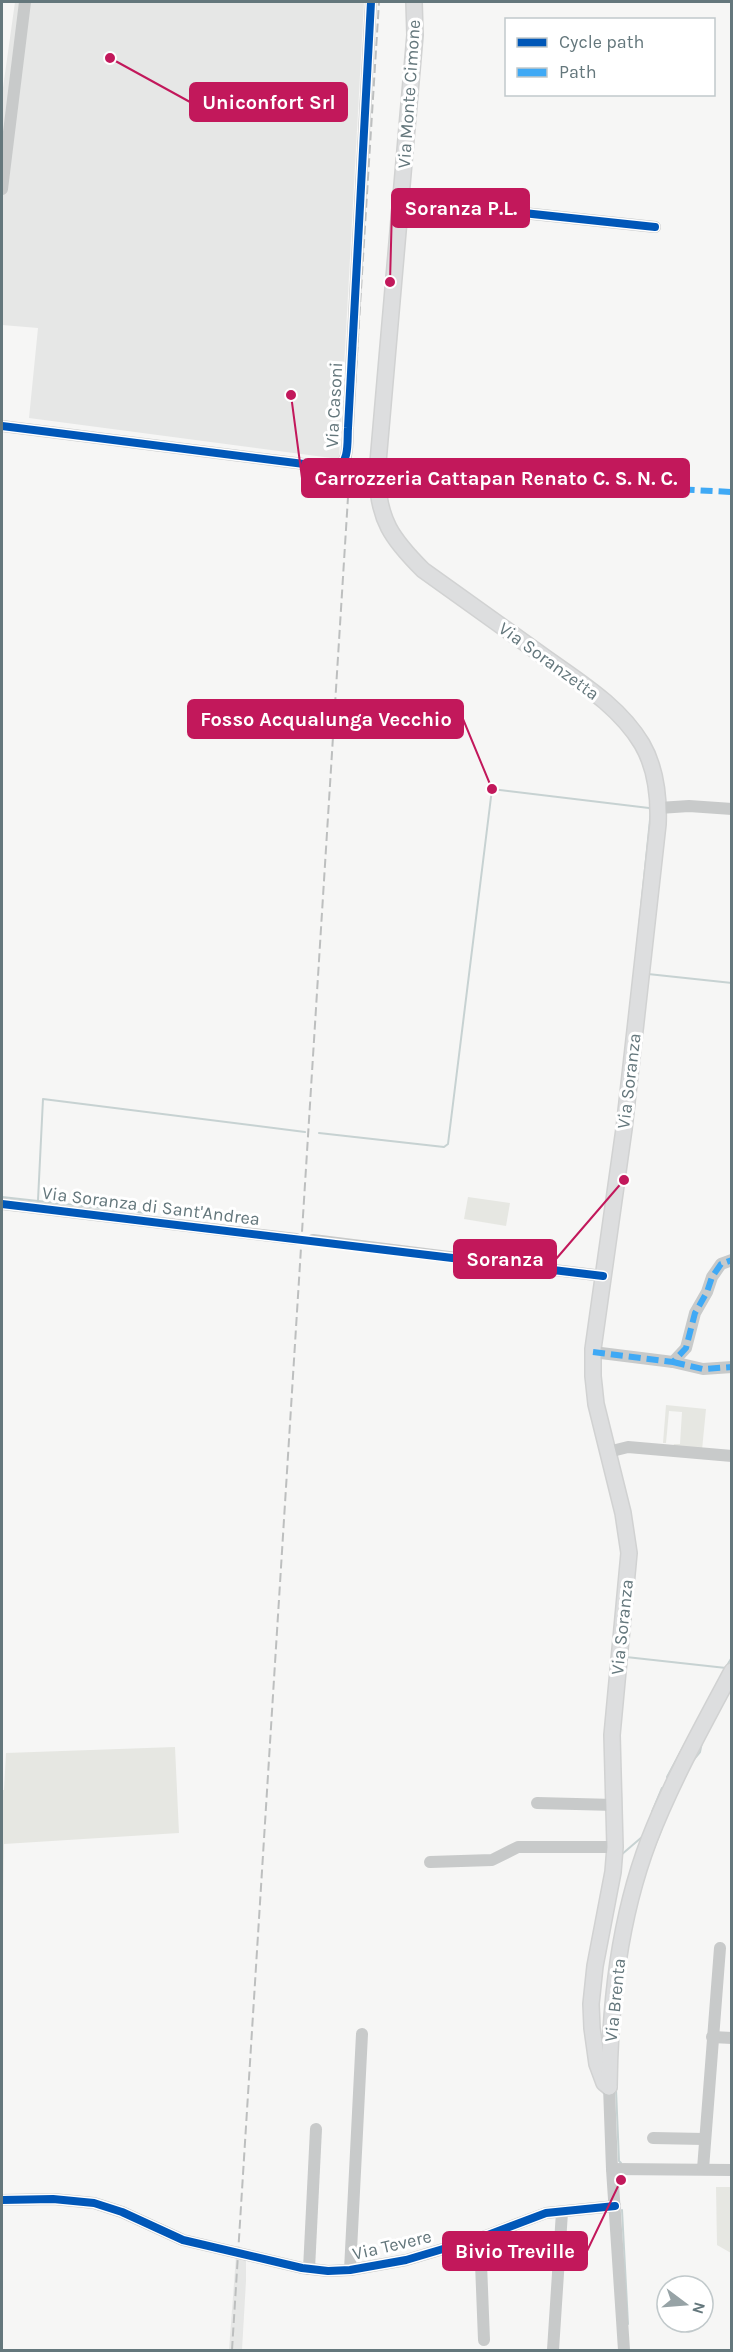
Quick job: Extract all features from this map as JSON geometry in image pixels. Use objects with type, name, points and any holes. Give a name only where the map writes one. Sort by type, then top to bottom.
[{"type":"main road","name":"Via Monte Cimone","points":[[377,474],[415,35],[414,2]]},
{"type":"main road","name":"Via Soranzetta","points":[[377,474],[381,513],[389,531],[401,548],[423,570],[612,707],[632,729],[650,763],[659,808]]},
{"type":"main road","name":"Via Soranza","points":[[609,2087],[604,2083],[597,2064],[591,2004],[597,1955],[613,1872],[615,1805],[612,1735],[629,1553],[623,1513],[594,1390],[593,1352],[624,1129],[659,808]]},
{"type":"main road","name":"Via Brenta","points":[[609,2087],[609,2045],[616,1970],[627,1911],[648,1842],[674,1780],[732,1671]]},
{"type":"street","points":[[2,189],[25,2]]},
{"type":"street","name":"Via Casoni","points":[[2,426],[290,463],[336,468],[343,465],[346,459],[348,428],[371,2]]},
{"type":"street","points":[[401,200],[655,227]]},
{"type":"street","points":[[659,808],[689,806],[732,809]]},
{"type":"street","name":"Via Soranza di Sant'Andrea","points":[[2,1204],[296,1239]]},
{"type":"street","points":[[313,1240],[603,1276]]},
{"type":"street","points":[[673,1362],[686,1348],[695,1312],[707,1292],[712,1276],[721,1264],[732,1260]]},
{"type":"street","points":[[593,1352],[673,1362],[703,1369],[732,1367]]},
{"type":"street","points":[[608,1452],[628,1447],[732,1456]]},
{"type":"street","points":[[537,1803],[615,1805]]},
{"type":"street","points":[[430,1862],[492,1860],[518,1847],[615,1847]]},
{"type":"street","points":[[704,2169],[704,2139],[720,1948]]},
{"type":"street","name":"Via Tevere","points":[[350,2271],[362,2034]]},
{"type":"street","points":[[712,2037],[732,2038]]},
{"type":"street","name":"Via Brenta","points":[[609,2087],[624,2350]]},
{"type":"street","points":[[309,2269],[316,2129]]},
{"type":"street","points":[[653,2139],[704,2139]]},
{"type":"street","points":[[612,2169],[732,2170]]},
{"type":"street","name":"Via Tevere","points":[[2,2200],[53,2199],[94,2203],[122,2212],[183,2240],[309,2269],[350,2271],[406,2260],[480,2238],[535,2217],[615,2206]]},
{"type":"street","points":[[553,2350],[562,2212]]},
{"type":"street","points":[[480,2238],[484,2340]]},
{"type":"shaded area","points":[[15,2],[364,2],[339,459],[29,418],[38,328],[2,325],[2,95]]},
{"type":"shaded area","points":[[468,1197],[510,1203],[506,1226],[464,1219]]},
{"type":"shaded area","points":[[666,1405],[706,1409],[702,1450],[673,1447],[674,1444],[680,1444],[682,1412],[669,1411],[666,1443],[663,1443]]},
{"type":"shaded area","points":[[175,1747],[179,1833],[4,1844],[2,1969],[2,1790],[4,1790],[6,1753]]},
{"type":"shaded area","points":[[716,2187],[731,2187],[731,2253],[717,2245]]},
{"type":"shaded area","points":[[236,2256],[246,2259],[242,2350],[229,2350]]},
{"type":"waterway","points":[[319,1133],[444,1147],[448,1144],[492,789],[651,810],[635,966]]},
{"type":"waterway","points":[[648,974],[732,983]]},
{"type":"waterway","points":[[38,1200],[43,1099],[305,1132]]},
{"type":"waterway","points":[[2,1197],[146,1213]]},
{"type":"waterway","points":[[630,1623],[631,1611]]},
{"type":"waterway","points":[[626,1657],[726,1668]]},
{"type":"waterway","points":[[725,1669],[732,1657]]},
{"type":"waterway","points":[[667,1777],[687,1740]]},
{"type":"waterway","points":[[691,1763],[700,1752],[702,1742]]},
{"type":"waterway","points":[[652,1812],[662,1788]]},
{"type":"waterway","points":[[621,1790],[622,1838]]},
{"type":"waterway","points":[[651,1856],[662,1828]]},
{"type":"waterway","points":[[621,1855],[642,1837]]},
{"type":"waterway","points":[[616,2089],[619,2161],[621,2163]]},
{"type":"waterway","points":[[622,2210],[628,2324]]},
{"type":"railway","points":[[232,2350],[379,2]]},
{"type":"marked path","points":[[377,474],[732,492]]},
{"type":"marked path","points":[[593,1352],[673,1362],[686,1348],[695,1313],[707,1292],[712,1277],[721,1264],[732,1260]]},
{"type":"marked path","points":[[673,1362],[703,1369],[732,1367]]},
{"type":"cycle path","points":[[2,426],[336,468],[344,461],[347,445],[371,2]]},
{"type":"cycle path","points":[[401,200],[655,227]]},
{"type":"cycle path","points":[[2,1204],[603,1276]]},
{"type":"cycle path","points":[[2,2200],[53,2199],[94,2203],[122,2212],[183,2240],[302,2268],[328,2271],[350,2270],[406,2260],[480,2238],[546,2213],[615,2206]]},
{"type":"place","name":"Uniconfort Srl","points":[[110,58]]},
{"type":"place","name":"Soranza P.L.","points":[[390,282]]},
{"type":"place","name":"Carrozzeria Cattapan Renato C. S. N. C.","points":[[291,395]]},
{"type":"place","name":"Fosso Acqualunga Vecchio","points":[[492,789]]},
{"type":"place","name":"Soranza","points":[[624,1180]]},
{"type":"place","name":"Bivio Treville","points":[[621,2180]]}]
